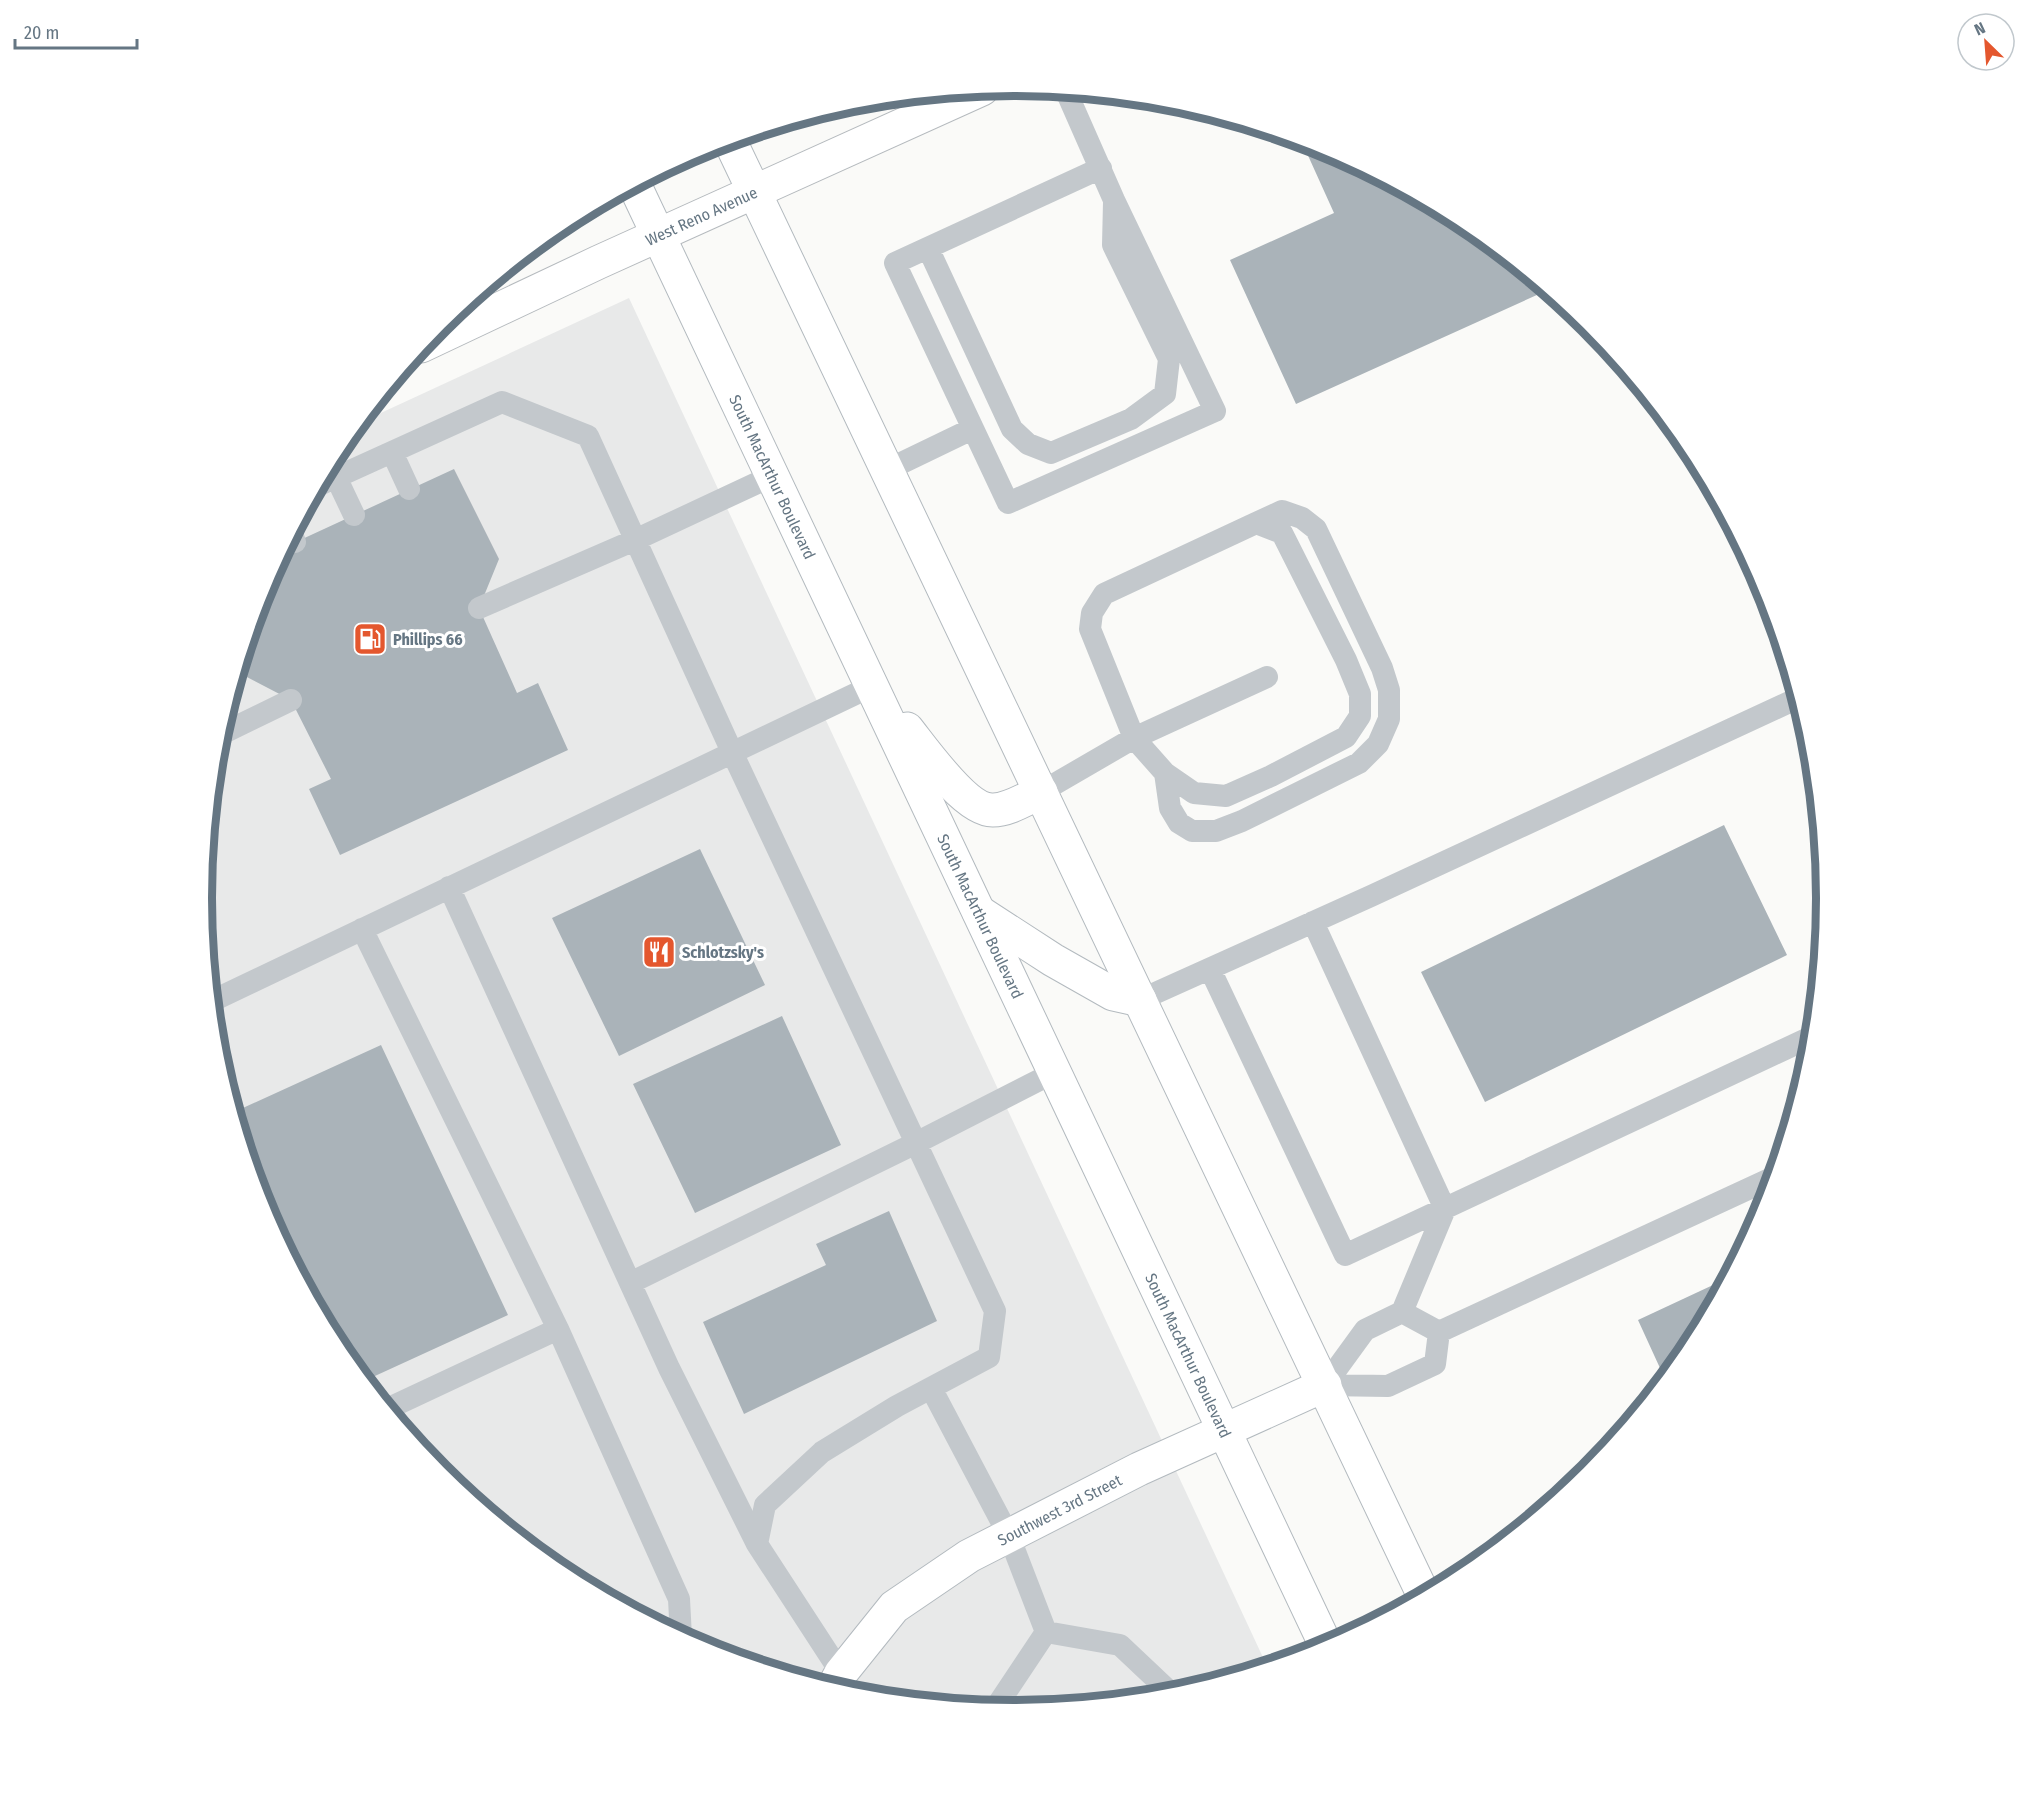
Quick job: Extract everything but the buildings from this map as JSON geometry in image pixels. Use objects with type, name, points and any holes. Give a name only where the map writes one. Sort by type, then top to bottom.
[{"type":"main road","name":"West Reno Avenue","points":[[442,336],[962,98]]},
{"type":"main road","points":[[733,147],[1421,1589]]},
{"type":"main road","name":"South MacArthur Boulevard","points":[[637,190],[1322,1638]]},
{"type":"main road","points":[[872,686],[955,788],[975,804],[992,811],[1041,792]]},
{"type":"main road","points":[[979,912],[1053,960],[1113,994],[1140,1000]]},
{"type":"main road","name":"Southwest 3rd Street","points":[[838,1680],[894,1607],[969,1556],[1140,1469],[1325,1385]]},
{"type":"lane","points":[[1069,98],[1101,168],[1114,200],[1215,411],[1008,503],[895,263],[1101,168]]},
{"type":"lane","points":[[928,248],[1012,429],[1028,444],[1051,453],[1131,419],[1165,394],[1169,359],[1113,245],[1114,200]]},
{"type":"lane","points":[[329,481],[502,402],[588,436],[732,752],[995,1311],[989,1357],[897,1406],[822,1452],[765,1505],[757,1544]]},
{"type":"lane","points":[[887,470],[972,429]]},
{"type":"lane","points":[[393,452],[409,489]]},
{"type":"lane","points":[[479,608],[635,540],[772,476]]},
{"type":"lane","points":[[328,483],[354,515]]},
{"type":"lane","points":[[1165,773],[1170,808],[1179,823],[1192,831],[1216,831],[1242,821],[1359,762],[1378,744],[1389,719],[1389,690],[1382,668],[1316,529],[1302,518],[1282,511],[1256,523],[1104,594],[1092,613],[1090,629],[1134,738],[1165,773],[1194,793],[1226,796],[1271,776],[1346,737],[1360,716],[1360,694],[1346,660],[1282,533],[1256,523]]},
{"type":"lane","points":[[1041,792],[1134,738],[1267,677]]},
{"type":"lane","points":[[219,998],[872,686]]},
{"type":"lane","points":[[230,730],[291,700]]},
{"type":"lane","points":[[1140,1000],[1792,701]]},
{"type":"lane","points":[[449,887],[669,1368],[757,1544],[836,1680]]},
{"type":"lane","points":[[1313,922],[1445,1209],[1402,1312],[1365,1330],[1325,1385]]},
{"type":"lane","points":[[362,929],[558,1329],[679,1599],[680,1627]]},
{"type":"lane","points":[[1210,969],[1346,1255],[1803,1041]]},
{"type":"lane","points":[[630,1283],[1055,1072]]},
{"type":"lane","points":[[1438,1332],[1764,1181]]},
{"type":"lane","points":[[1402,1312],[1438,1332]]},
{"type":"lane","points":[[394,1406],[558,1329]]},
{"type":"lane","points":[[1325,1385],[1388,1386],[1425,1369],[1435,1364],[1438,1332]]},
{"type":"lane","points":[[931,1388],[1010,1536],[1046,1632]]},
{"type":"lane","points":[[1046,1632],[1120,1645],[1163,1686]]},
{"type":"lane","points":[[1001,1700],[1046,1632]]},
{"type":"shaded area","points":[[629,298],[1264,1660],[1222,1673],[1170,1685],[1119,1693],[1014,1700],[909,1693],[858,1685],[806,1673],[756,1657],[707,1639],[613,1593],[568,1565],[526,1534],[485,1501],[411,1427],[347,1344],[319,1299],[273,1205],[239,1106],[227,1054],[219,1003],[212,898],[219,793],[227,742],[239,690],[255,640],[273,591],[319,497],[347,452],[373,416]]},
{"type":"place","name":"Phillips 66","points":[[370,639]]},
{"type":"place","name":"Schlotzsky's","points":[[659,952]]}]
